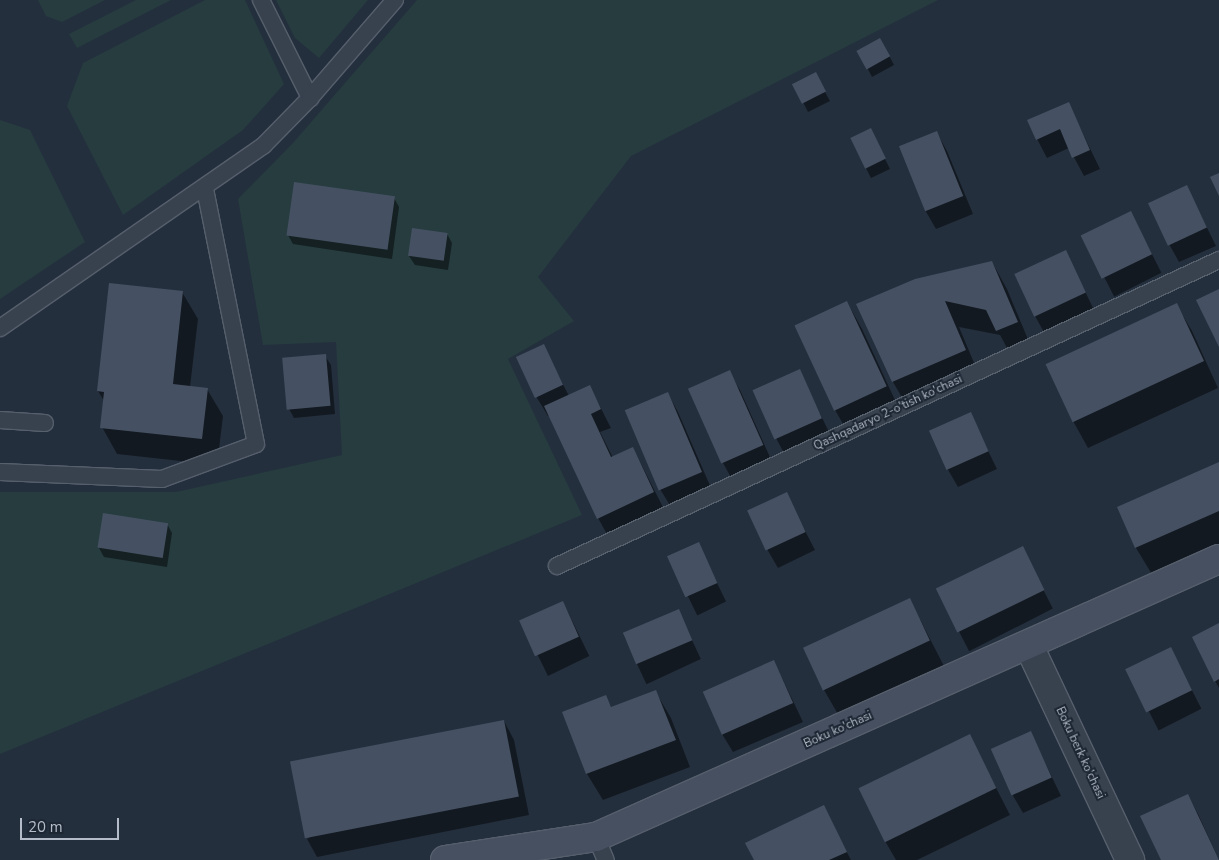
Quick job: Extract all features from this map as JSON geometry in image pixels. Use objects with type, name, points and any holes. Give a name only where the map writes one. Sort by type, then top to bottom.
[{"type":"street","name":"Boku ko'chasi","points":[[444,860],[601,848],[1029,646],[1219,559]]},
{"type":"street","name":"Boku berk ko'chasi","points":[[1029,646],[1130,860]]},
{"type":"lane","points":[[261,0],[310,98]]},
{"type":"lane","points":[[0,328],[205,188],[263,146],[310,98],[395,0]]},
{"type":"lane","points":[[0,472],[162,479],[256,444],[205,188]]},
{"type":"lane","name":"Qashqadaryo 2-o'tish ko'chasi","points":[[556,566],[1219,260]]},
{"type":"lane","points":[[0,420],[45,423]]},
{"type":"green space","points":[[38,0],[105,0],[62,22],[46,16]]},
{"type":"green space","points":[[136,0],[171,0],[77,48],[69,34]]},
{"type":"green space","points":[[205,0],[245,0],[284,84],[243,130],[123,215],[67,106],[83,63]]},
{"type":"green space","points":[[276,0],[368,0],[319,58],[295,38]]},
{"type":"green space","points":[[417,0],[938,0],[631,156],[538,277],[574,321],[508,359],[582,515],[0,754],[0,492],[176,492],[342,455],[336,342],[263,345],[238,199],[293,143]]},
{"type":"green space","points":[[0,120],[30,130],[85,242],[0,299]]},
{"type":"building","points":[[880,38],[890,56],[867,69],[856,51]]},
{"type":"building","points":[[816,72],[826,92],[802,104],[792,84]]},
{"type":"building","points":[[1069,102],[1090,150],[1072,158],[1060,129],[1036,140],[1027,120]]},
{"type":"building","points":[[871,128],[886,159],[865,169],[850,138]]},
{"type":"building","points":[[937,131],[963,196],[925,211],[899,146]]},
{"type":"building","points":[[1219,173],[1219,196],[1210,177]]},
{"type":"building","points":[[294,182],[395,196],[387,250],[286,235]]},
{"type":"building","points":[[1187,185],[1207,228],[1168,246],[1148,203]]},
{"type":"building","points":[[1131,211],[1152,254],[1102,279],[1081,236]]},
{"type":"building","points":[[412,228],[448,233],[444,261],[408,256]]},
{"type":"building","points":[[1066,250],[1086,293],[1034,317],[1014,274]]},
{"type":"building","points":[[992,261],[1018,322],[996,331],[986,310],[945,301],[966,350],[892,382],[856,304],[915,279]]},
{"type":"building","points":[[109,283],[183,291],[173,384],[208,388],[202,439],[100,428],[104,392],[97,391]]},
{"type":"building","points":[[1219,289],[1219,347],[1196,300]]},
{"type":"building","points":[[847,301],[887,386],[834,411],[794,326]]},
{"type":"building","points":[[1177,303],[1204,361],[1073,422],[1046,364]]},
{"type":"building","points":[[544,344],[563,385],[535,398],[516,357]]},
{"type":"building","points":[[326,354],[331,406],[287,410],[282,358]]},
{"type":"building","points":[[800,369],[822,418],[774,439],[752,390]]},
{"type":"building","points":[[730,370],[763,445],[721,464],[688,389]]},
{"type":"building","points":[[590,385],[601,409],[591,414],[611,457],[633,447],[654,492],[597,519],[544,406]]},
{"type":"building","points":[[668,392],[702,472],[659,490],[625,410]]},
{"type":"building","points":[[971,412],[988,451],[946,470],[929,431]]},
{"type":"building","points":[[1219,462],[1219,511],[1135,548],[1117,507]]},
{"type":"building","points":[[787,492],[806,532],[766,550],[747,511]]},
{"type":"building","points":[[103,513],[168,523],[163,558],[98,548]]},
{"type":"building","points":[[699,542],[717,583],[685,597],[667,556]]},
{"type":"building","points":[[1023,546],[1044,590],[957,633],[936,589]]},
{"type":"building","points":[[910,598],[930,641],[823,690],[803,648]]},
{"type":"building","points":[[563,601],[579,637],[535,656],[519,621]]},
{"type":"building","points":[[679,609],[692,640],[636,664],[623,633]]},
{"type":"building","points":[[1219,623],[1219,679],[1214,682],[1192,637]]},
{"type":"building","points":[[1171,647],[1192,690],[1146,712],[1125,669]]},
{"type":"building","points":[[774,660],[793,703],[722,735],[703,692]]},
{"type":"building","points":[[656,690],[676,740],[586,774],[562,712],[606,695],[611,707]]},
{"type":"building","points":[[504,720],[519,797],[305,838],[290,762]]},
{"type":"building","points":[[1031,731],[1052,778],[1012,795],[991,749]]},
{"type":"building","points":[[970,734],[996,788],[885,842],[859,788]]},
{"type":"building","points":[[1188,794],[1219,860],[1161,860],[1140,816]]},
{"type":"building","points":[[824,805],[847,852],[829,860],[754,860],[745,843]]}]
